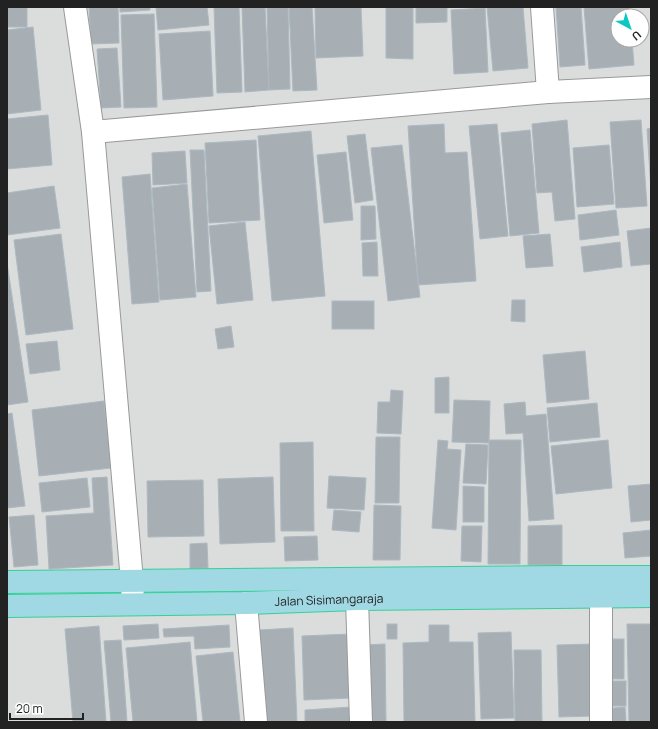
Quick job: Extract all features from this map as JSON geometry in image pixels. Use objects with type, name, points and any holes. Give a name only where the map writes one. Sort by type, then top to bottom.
[{"type":"highway","name":"Jalan Sisimangaraja","points":[[7,582],[545,577],[651,578]]},
{"type":"highway","name":"Jalan Sisimangaraja","points":[[7,606],[357,599],[651,596]]},
{"type":"street","points":[[75,7],[93,132],[133,604]]},
{"type":"street","points":[[542,7],[548,92]]},
{"type":"street","points":[[93,132],[548,92],[651,87]]},
{"type":"street","points":[[601,596],[601,722]]},
{"type":"street","points":[[357,599],[361,722]]},
{"type":"street","points":[[246,602],[256,722]]},
{"type":"shaded area","points":[[7,7],[651,7],[651,722],[7,722]]},
{"type":"building","points":[[7,7],[27,7],[27,27],[7,27]]},
{"type":"building","points":[[89,7],[118,7],[119,43],[91,44]]},
{"type":"building","points":[[120,7],[150,7],[150,10],[120,12]]},
{"type":"building","points":[[156,7],[207,7],[209,25],[158,30]]},
{"type":"building","points":[[214,7],[239,7],[242,92],[217,93]]},
{"type":"building","points":[[242,7],[265,7],[269,90],[245,92]]},
{"type":"building","points":[[267,7],[288,7],[290,89],[269,90]]},
{"type":"building","points":[[289,7],[312,7],[317,90],[293,91]]},
{"type":"building","points":[[315,7],[361,7],[363,56],[316,58]]},
{"type":"building","points":[[386,7],[413,7],[413,59],[386,58]]},
{"type":"building","points":[[416,7],[447,7],[447,22],[416,23]]},
{"type":"building","points":[[487,7],[523,7],[528,68],[493,71]]},
{"type":"building","points":[[556,7],[581,7],[585,65],[560,67]]},
{"type":"building","points":[[584,7],[629,7],[610,8],[610,48],[633,48],[634,65],[589,69]]},
{"type":"building","points":[[485,8],[488,72],[454,74],[451,10]]},
{"type":"building","points":[[154,14],[157,107],[124,108],[121,15]]},
{"type":"building","points":[[33,27],[41,110],[7,114],[7,30]]},
{"type":"building","points":[[210,31],[213,96],[163,100],[159,34]]},
{"type":"building","points":[[117,48],[121,107],[101,108],[97,49]]},
{"type":"building","points":[[48,115],[52,165],[7,169],[7,119]]},
{"type":"building","points":[[567,120],[575,219],[555,221],[552,192],[537,193],[532,124]]},
{"type":"building","points":[[641,120],[647,206],[616,208],[610,122]]},
{"type":"building","points":[[444,124],[445,153],[467,152],[476,281],[418,285],[408,126]]},
{"type":"building","points":[[497,124],[508,236],[480,239],[469,126]]},
{"type":"building","points":[[651,128],[651,190],[647,129]]},
{"type":"building","points":[[530,130],[539,233],[510,236],[501,133]]},
{"type":"building","points":[[311,131],[325,296],[272,301],[258,136]]},
{"type":"building","points":[[365,134],[373,200],[355,203],[347,136]]},
{"type":"building","points":[[256,140],[260,220],[209,223],[205,143]]},
{"type":"building","points":[[402,145],[420,297],[388,301],[371,148]]},
{"type":"building","points":[[609,145],[614,204],[577,207],[573,148]]},
{"type":"building","points":[[190,150],[204,150],[211,291],[197,292]]},
{"type":"building","points":[[185,151],[187,183],[153,185],[152,153]]},
{"type":"building","points":[[346,152],[353,220],[324,223],[317,155]]},
{"type":"building","points":[[150,174],[159,302],[132,304],[122,177]]},
{"type":"building","points":[[187,184],[196,297],[160,300],[152,188]]},
{"type":"building","points":[[54,186],[60,228],[7,235],[7,193]]},
{"type":"building","points":[[361,206],[375,206],[376,239],[361,240]]},
{"type":"building","points":[[616,210],[619,235],[580,240],[578,215]]},
{"type":"building","points":[[245,222],[253,300],[217,304],[209,226]]},
{"type":"building","points":[[651,228],[651,264],[631,266],[627,231]]},
{"type":"building","points":[[61,234],[73,329],[26,335],[14,240]]},
{"type":"building","points":[[550,234],[553,266],[526,268],[523,236]]},
{"type":"building","points":[[377,242],[378,276],[363,276],[362,243]]},
{"type":"building","points":[[620,242],[622,267],[584,272],[581,247]]},
{"type":"building","points":[[7,263],[28,402],[7,405]]},
{"type":"building","points":[[512,300],[525,300],[525,322],[511,321]]},
{"type":"building","points":[[332,301],[374,301],[374,329],[332,329]]},
{"type":"building","points":[[231,326],[234,347],[218,349],[215,329]]},
{"type":"building","points":[[57,341],[60,370],[30,374],[26,344]]},
{"type":"building","points":[[585,351],[589,399],[547,403],[543,355]]},
{"type":"building","points":[[449,377],[449,413],[435,413],[435,378]]},
{"type":"building","points":[[391,390],[403,391],[401,434],[377,433],[378,402],[390,402]]},
{"type":"building","points":[[454,400],[490,401],[489,443],[452,442]]},
{"type":"building","points":[[104,401],[111,468],[39,476],[32,410]]},
{"type":"building","points":[[525,402],[526,416],[546,414],[554,519],[529,521],[523,433],[506,434],[504,404]]},
{"type":"building","points":[[597,403],[600,437],[550,442],[547,408]]},
{"type":"building","points":[[12,413],[25,506],[7,508],[7,414]]},
{"type":"building","points":[[376,437],[400,437],[399,503],[375,503]]},
{"type":"building","points":[[438,440],[448,441],[447,449],[461,450],[456,530],[432,528]]},
{"type":"building","points":[[489,440],[521,440],[520,564],[488,564]]},
{"type":"building","points":[[608,440],[612,488],[556,494],[551,446]]},
{"type":"building","points":[[313,442],[314,531],[281,531],[280,443]]},
{"type":"building","points":[[466,444],[488,445],[486,484],[463,483]]},
{"type":"building","points":[[329,476],[366,478],[364,510],[327,508]]},
{"type":"building","points":[[107,477],[113,565],[49,569],[46,516],[94,513],[92,478]]},
{"type":"building","points":[[273,477],[275,542],[220,544],[218,479]]},
{"type":"building","points":[[87,478],[90,507],[42,512],[39,483]]},
{"type":"building","points":[[203,480],[204,536],[148,537],[147,481]]},
{"type":"building","points":[[651,484],[651,520],[631,522],[628,486]]},
{"type":"building","points":[[463,486],[484,487],[484,522],[463,522]]},
{"type":"building","points":[[374,505],[401,506],[400,560],[373,560]]},
{"type":"building","points":[[334,510],[361,512],[359,532],[332,530]]},
{"type":"building","points":[[34,515],[38,565],[14,567],[9,517]]},
{"type":"building","points":[[562,525],[562,565],[528,565],[528,526]]},
{"type":"building","points":[[462,526],[482,526],[481,562],[461,561]]},
{"type":"building","points":[[651,530],[651,556],[625,558],[623,533]]},
{"type":"building","points":[[317,536],[318,560],[285,561],[284,537]]},
{"type":"building","points":[[207,543],[208,568],[190,569],[190,544]]},
{"type":"building","points":[[158,624],[159,638],[124,640],[123,626]]},
{"type":"building","points":[[387,624],[397,624],[397,639],[387,639]]},
{"type":"building","points":[[627,624],[651,624],[651,722],[629,722]]},
{"type":"building","points":[[229,625],[230,647],[195,649],[194,636],[164,637],[163,629]]},
{"type":"building","points":[[429,625],[449,625],[449,642],[473,642],[475,722],[404,722],[403,643],[429,642]]},
{"type":"building","points":[[99,626],[106,722],[73,722],[65,629]]},
{"type":"building","points":[[293,628],[297,722],[264,722],[259,630]]},
{"type":"building","points":[[511,632],[514,718],[481,719],[478,633]]},
{"type":"building","points":[[350,634],[352,698],[304,700],[302,636]]},
{"type":"building","points":[[607,639],[624,639],[624,679],[607,679]]},
{"type":"building","points":[[121,640],[127,722],[111,722],[104,641]]},
{"type":"building","points":[[190,642],[197,722],[133,722],[126,648]]},
{"type":"building","points":[[385,644],[386,722],[366,722],[364,645]]},
{"type":"building","points":[[592,644],[594,716],[559,717],[557,645]]},
{"type":"building","points":[[514,650],[541,650],[542,722],[515,722]]},
{"type":"building","points":[[233,652],[240,722],[203,722],[196,656]]},
{"type":"building","points":[[606,681],[626,681],[626,706],[606,706]]},
{"type":"building","points":[[351,707],[351,722],[305,722],[305,710]]},
{"type":"building","points":[[625,707],[626,722],[603,722],[602,709]]}]
